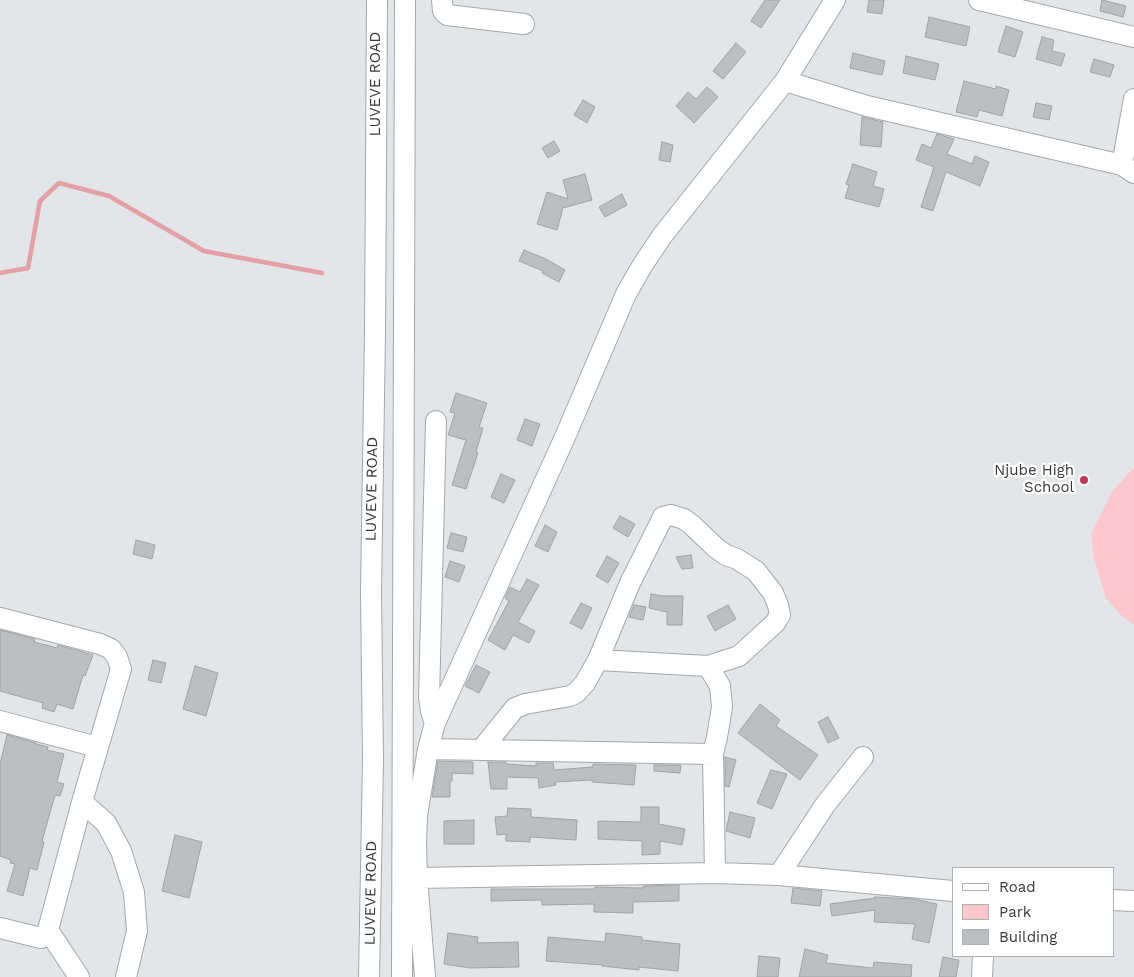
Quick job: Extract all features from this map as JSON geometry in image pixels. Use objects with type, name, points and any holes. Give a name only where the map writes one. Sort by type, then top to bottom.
[{"type":"street","name":"LUVEVE ROAD","points":[[369,977],[373,760],[371,592],[377,0]]},
{"type":"street","name":"LUVEVE ROAD","points":[[402,977],[405,0]]},
{"type":"street","points":[[442,0],[442,11],[447,15],[524,24]]},
{"type":"street","points":[[426,977],[417,878],[417,816],[428,749],[435,723],[561,446],[626,294],[662,236],[785,80],[835,0]]},
{"type":"street","points":[[979,0],[1134,38]]},
{"type":"street","points":[[785,80],[868,106],[1128,169],[1134,99]]},
{"type":"street","points":[[435,723],[429,698],[436,422]]},
{"type":"street","points":[[480,750],[514,708],[525,704],[570,696],[576,693],[585,683],[598,660],[630,583],[662,517],[671,514],[684,519],[716,548],[756,571],[773,592],[778,605],[780,615],[775,623],[739,656],[708,666],[598,660]]},
{"type":"street","points":[[0,618],[100,644],[111,649],[117,657],[121,668],[97,747],[46,935],[41,938],[0,928]]},
{"type":"street","points":[[708,666],[720,686],[722,707],[713,754],[715,874]]},
{"type":"street","points":[[2,727],[97,747]]},
{"type":"street","points":[[428,749],[713,754]]},
{"type":"street","points":[[779,875],[825,805],[863,757]]},
{"type":"street","points":[[82,802],[106,823],[121,851],[134,892],[136,931],[126,977]]},
{"type":"street","points":[[417,878],[715,874],[779,875],[952,891]]},
{"type":"street","points":[[1114,900],[1134,901]]},
{"type":"street","points":[[48,930],[79,977]]},
{"type":"street","points":[[982,977],[984,957]]},
{"type":"green space","points":[[1134,467],[1134,625],[1122,616],[1106,598],[1094,559],[1091,534],[1112,492]]},
{"type":"building","points":[[765,0],[780,0],[761,28],[751,21]]},
{"type":"building","points":[[869,0],[884,0],[882,14],[867,12]]},
{"type":"building","points":[[1102,0],[1126,6],[1123,17],[1100,11]]},
{"type":"building","points":[[929,17],[970,27],[966,46],[925,37]]},
{"type":"building","points":[[1006,26],[1023,32],[1015,57],[998,52]]},
{"type":"building","points":[[1042,37],[1054,40],[1052,51],[1065,54],[1061,66],[1036,59]]},
{"type":"building","points":[[736,43],[746,52],[723,79],[713,71]]},
{"type":"building","points":[[853,53],[885,61],[882,75],[850,68]]},
{"type":"building","points":[[906,56],[939,64],[935,80],[903,73]]},
{"type":"building","points":[[1094,59],[1114,65],[1110,77],[1090,72]]},
{"type":"building","points":[[964,81],[996,89],[996,86],[1009,90],[1002,116],[979,110],[977,117],[956,112]]},
{"type":"building","points":[[707,87],[718,97],[694,123],[676,106],[688,92],[696,99]]},
{"type":"building","points":[[583,100],[595,107],[587,123],[574,115]]},
{"type":"building","points":[[1036,103],[1052,106],[1049,120],[1033,117]]},
{"type":"building","points":[[862,117],[883,122],[881,147],[860,145]]},
{"type":"building","points":[[937,134],[954,139],[947,154],[972,164],[975,156],[989,162],[980,186],[946,172],[933,211],[921,207],[934,167],[916,160],[922,144],[931,148]]},
{"type":"building","points":[[554,141],[560,151],[548,158],[542,148]]},
{"type":"building","points":[[662,142],[673,145],[670,162],[659,160]]},
{"type":"building","points":[[853,164],[877,172],[873,186],[884,189],[879,207],[845,198],[849,185],[846,184]]},
{"type":"building","points":[[585,174],[592,200],[563,208],[557,230],[537,224],[547,192],[568,199],[563,180]]},
{"type":"building","points":[[622,194],[627,205],[605,217],[599,207]]},
{"type":"building","points":[[524,250],[546,259],[565,270],[559,282],[542,273],[543,271],[519,261]]},
{"type":"building","points":[[456,393],[487,403],[479,427],[483,428],[476,452],[478,453],[466,489],[452,485],[466,440],[448,435],[455,413],[450,412]]},
{"type":"building","points":[[525,419],[540,424],[532,446],[517,440]]},
{"type":"building","points":[[501,474],[515,480],[504,503],[491,497]]},
{"type":"building","points":[[620,516],[635,524],[628,537],[613,528]]},
{"type":"building","points":[[545,525],[557,532],[548,552],[535,546]]},
{"type":"building","points":[[451,533],[467,537],[463,552],[447,548]]},
{"type":"building","points":[[136,540],[155,545],[152,559],[133,554]]},
{"type":"building","points":[[691,555],[693,568],[682,569],[676,557]]},
{"type":"building","points":[[607,556],[619,563],[608,583],[596,576]]},
{"type":"building","points":[[450,561],[465,566],[459,582],[445,577]]},
{"type":"building","points":[[527,579],[539,585],[518,622],[535,631],[529,643],[513,635],[505,650],[488,640],[509,601],[505,598],[510,587],[520,592]]},
{"type":"building","points":[[651,594],[683,596],[682,625],[667,625],[667,612],[649,608]]},
{"type":"building","points":[[581,603],[592,608],[582,629],[570,623]]},
{"type":"building","points":[[634,605],[646,607],[643,620],[629,617]]},
{"type":"building","points":[[728,605],[736,619],[715,631],[707,616]]},
{"type":"building","points":[[0,630],[35,639],[34,642],[57,648],[58,645],[93,655],[85,676],[83,675],[73,709],[57,704],[54,712],[42,708],[43,703],[0,691]]},
{"type":"building","points":[[153,660],[166,663],[161,683],[148,680]]},
{"type":"building","points":[[476,665],[490,672],[479,693],[465,686]]},
{"type":"building","points":[[195,666],[218,673],[206,716],[183,709]]},
{"type":"building","points":[[760,704],[780,720],[776,726],[818,755],[800,780],[738,733]]},
{"type":"building","points":[[828,717],[839,738],[828,743],[818,722]]},
{"type":"building","points":[[7,735],[48,747],[47,750],[64,754],[57,782],[64,784],[60,796],[55,795],[42,841],[44,842],[37,870],[30,868],[23,896],[7,891],[15,864],[10,863],[11,860],[0,856],[0,764]]},
{"type":"building","points":[[725,757],[736,760],[729,787],[725,786]]},
{"type":"building","points":[[438,761],[473,762],[473,774],[452,773],[450,797],[432,797]]},
{"type":"building","points":[[488,762],[536,766],[536,763],[553,763],[554,770],[593,767],[593,764],[636,765],[634,785],[592,782],[592,780],[555,782],[556,785],[539,788],[538,778],[507,777],[507,789],[491,789]]},
{"type":"building","points":[[654,765],[681,765],[680,773],[654,771]]},
{"type":"building","points":[[771,770],[787,774],[772,809],[757,803]]},
{"type":"building","points":[[641,807],[659,807],[659,824],[685,829],[682,845],[660,841],[660,854],[642,855],[642,841],[598,839],[598,821],[641,822]]},
{"type":"building","points":[[508,808],[531,809],[531,817],[577,820],[576,840],[530,837],[530,842],[506,841],[506,834],[497,835],[495,817],[507,816]]},
{"type":"building","points":[[730,812],[755,818],[750,838],[726,831]]},
{"type":"building","points":[[474,820],[474,844],[444,844],[444,821]]},
{"type":"building","points":[[175,835],[202,842],[189,898],[162,891]]},
{"type":"building","points":[[679,885],[679,901],[633,902],[633,913],[594,912],[594,904],[542,905],[542,900],[491,901],[491,889],[643,888],[643,886]]},
{"type":"building","points":[[793,888],[822,891],[820,906],[791,903]]},
{"type":"building","points":[[875,897],[914,899],[937,904],[929,943],[912,939],[915,924],[874,922],[875,910],[832,916],[830,904]]},
{"type":"building","points":[[448,933],[478,937],[477,943],[518,942],[519,967],[470,968],[444,964]]},
{"type":"building","points":[[606,933],[642,937],[642,940],[680,944],[678,971],[639,967],[639,970],[603,965],[546,961],[548,937],[605,942]]},
{"type":"building","points":[[805,949],[828,955],[826,963],[873,968],[874,962],[912,965],[911,977],[799,977]]},
{"type":"building","points":[[759,956],[780,958],[778,977],[757,977]]},
{"type":"building","points":[[943,957],[959,960],[956,977],[939,977]]},
{"type":"waterway","points":[[0,273],[28,268],[40,201],[59,183],[109,196],[204,251],[322,273]]},
{"type":"place","name":"Njube High School","points":[[1084,480]]}]
